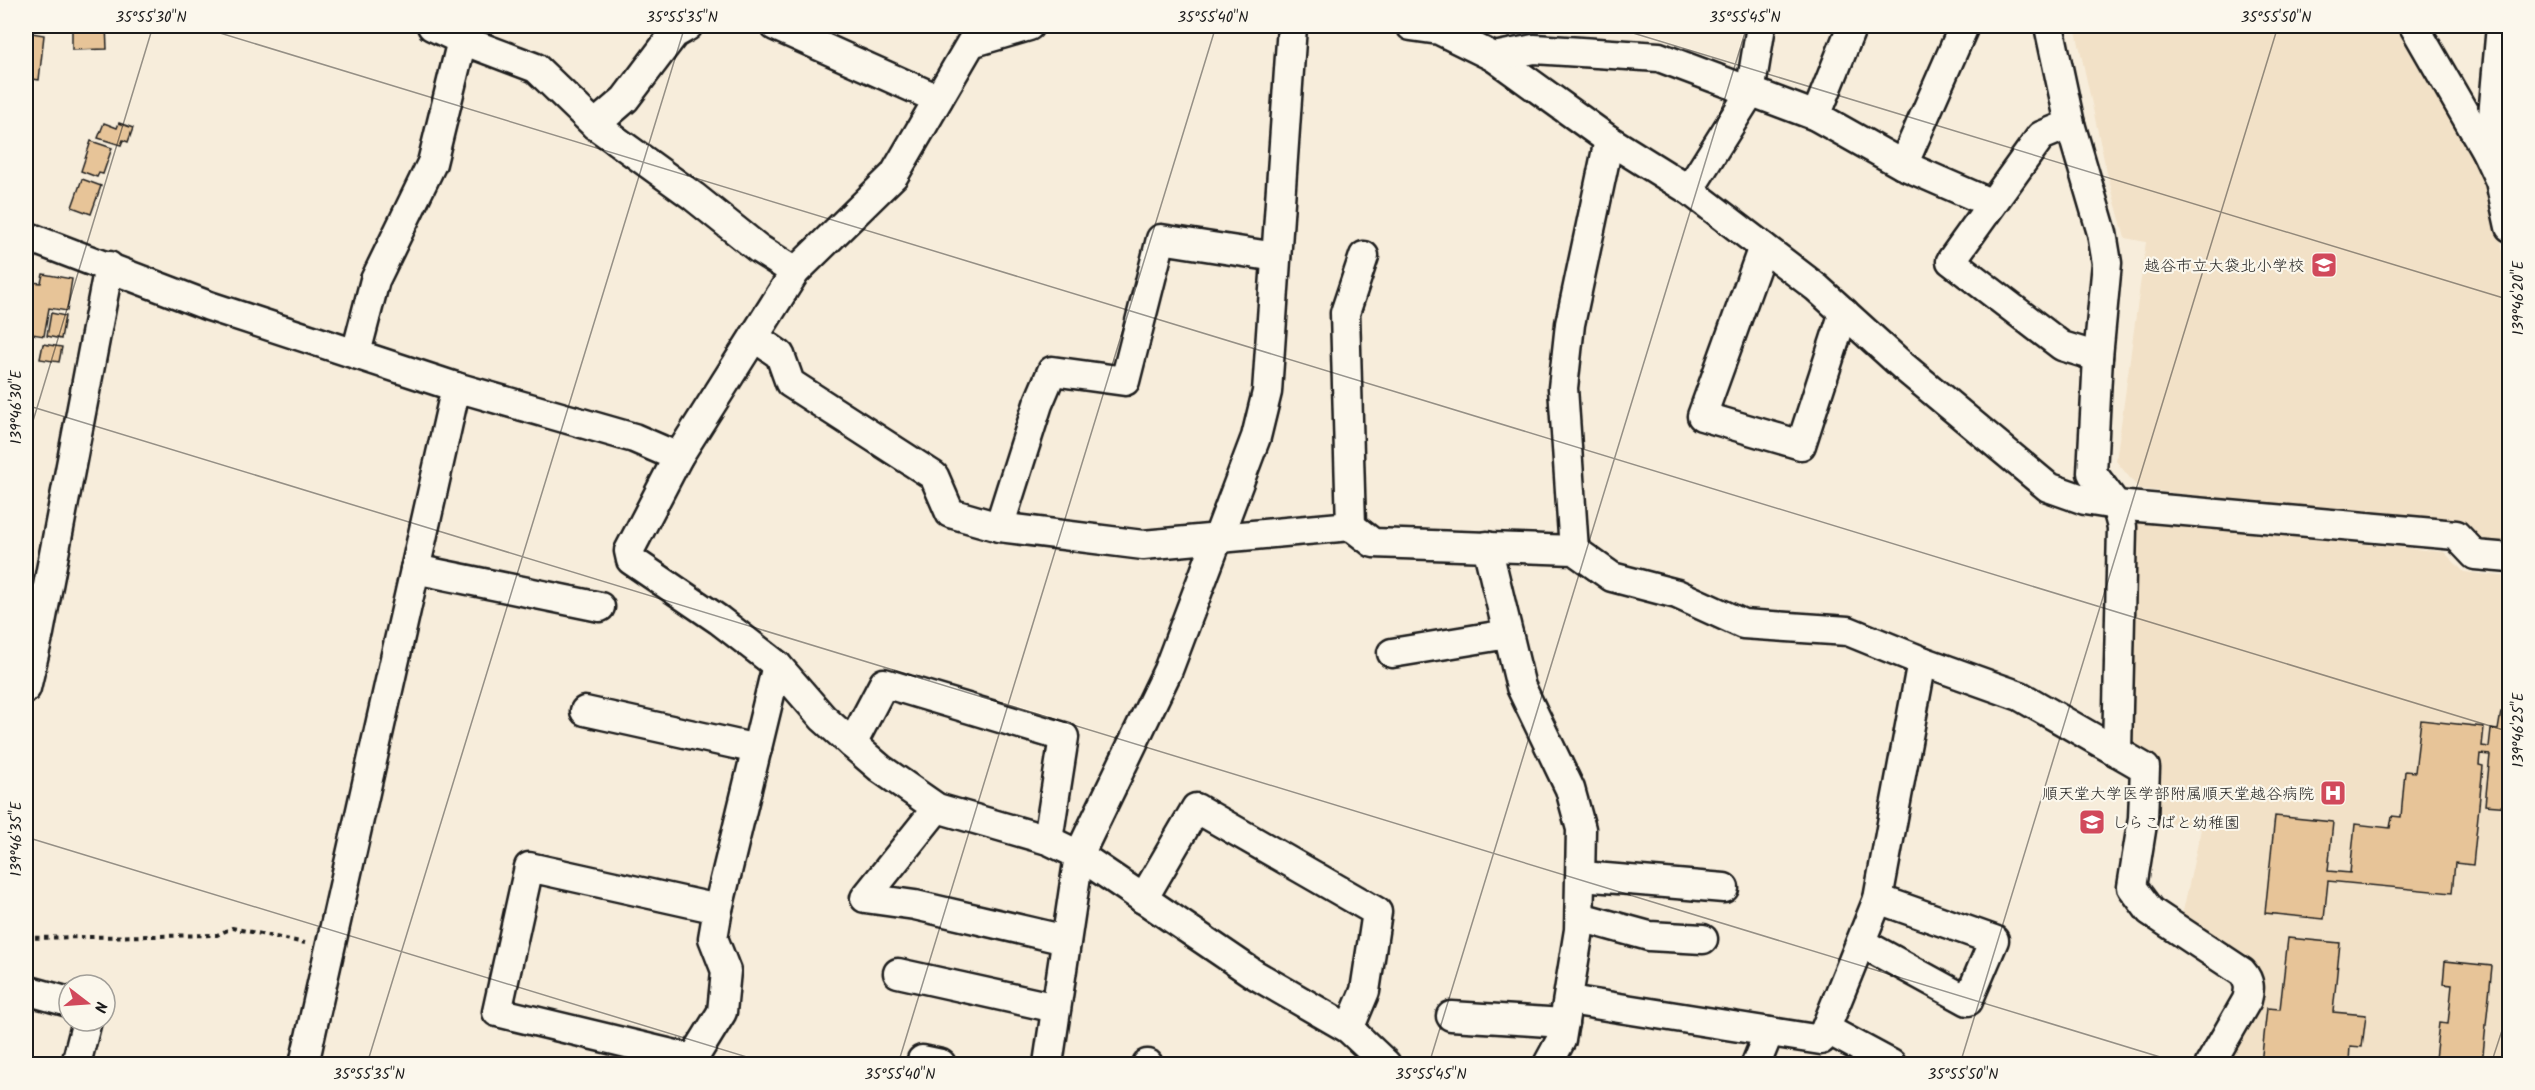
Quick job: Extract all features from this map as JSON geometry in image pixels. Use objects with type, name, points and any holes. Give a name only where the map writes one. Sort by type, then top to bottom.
[{"type":"street","points":[[432,26],[536,68],[595,125],[693,196],[759,249],[795,272]]},
{"type":"street","points":[[595,125],[625,99],[674,34],[688,26]]},
{"type":"street","points":[[775,26],[938,99]]},
{"type":"street","points":[[1029,26],[973,34],[894,175],[795,272],[678,457],[629,551],[631,560],[719,620],[777,665],[823,718],[852,744],[881,769],[937,807],[1048,840],[1079,855],[1254,974],[1349,1029],[1386,1065]]},
{"type":"street","points":[[1048,1065],[1079,855],[1168,670],[1256,437],[1268,392],[1292,26]]},
{"type":"street","points":[[1411,26],[1439,30],[1494,57],[1609,140],[1689,190],[1844,312],[1904,367],[2048,487],[2085,500],[2116,505],[2456,535],[2475,555],[2510,558]]},
{"type":"street","points":[[1689,190],[1750,93],[1761,26]]},
{"type":"street","points":[[1816,116],[1852,26]]},
{"type":"street","points":[[1903,165],[1964,26]]},
{"type":"street","points":[[2049,26],[2070,123],[2102,233],[2107,263],[2098,357],[2092,473],[2116,505],[2122,527],[2117,752]]},
{"type":"street","points":[[2414,26],[2505,181],[2510,226]]},
{"type":"street","points":[[2487,151],[2501,121],[2501,26]]},
{"type":"street","points":[[356,353],[375,280],[432,163],[462,40]]},
{"type":"street","points":[[1494,57],[1534,49],[1659,57],[1816,116],[1903,165],[1990,203]]},
{"type":"street","points":[[2070,123],[2041,136],[1990,203],[1951,261],[2062,346],[2098,357]]},
{"type":"street","points":[[1574,550],[1563,388],[1570,324],[1609,140]]},
{"type":"street","points":[[26,236],[209,306],[456,387],[634,438],[678,457]]},
{"type":"street","points":[[999,527],[1038,405],[1052,371],[1125,381],[1161,239],[1276,257]]},
{"type":"street","points":[[1763,247],[1702,416],[1801,445],[1844,312]]},
{"type":"street","points":[[1351,526],[1345,313],[1365,256]]},
{"type":"street","points":[[26,688],[32,632],[109,266]]},
{"type":"street","points":[[754,337],[780,355],[790,383],[934,476],[950,513],[999,527],[1143,545],[1351,526],[1373,543],[1574,550],[1612,577],[1677,594],[1743,624],[1848,631],[1922,661],[2020,696],[2145,768],[2143,818],[2132,887],[2150,911],[2242,972],[2248,979],[2250,990],[2247,1000],[2210,1065]]},
{"type":"street","points":[[304,1065],[456,387]]},
{"type":"street","points":[[1487,546],[1521,687],[1570,789],[1581,829],[1580,917],[1561,1040],[1548,1065]]},
{"type":"street","points":[[415,569],[600,608]]},
{"type":"street","points":[[1392,653],[1508,634]]},
{"type":"street","points":[[1451,1016],[1566,1011],[1769,1032],[1821,1041],[1878,899],[1922,661]]},
{"type":"street","points":[[718,909],[529,867],[497,1012],[692,1062],[722,1012],[726,971],[713,938],[777,665]]},
{"type":"street","points":[[852,744],[884,683],[1064,737],[1048,840]]},
{"type":"street","points":[[585,711],[757,749]]},
{"type":"street","points":[[937,807],[865,897],[915,905],[1066,940]]},
{"type":"street","points":[[1143,899],[1196,808],[1377,912],[1365,991],[1349,1029]]},
{"type":"street","points":[[1582,876],[1724,888]]},
{"type":"street","points":[[1862,943],[1968,1001],[1994,940],[1878,899]]},
{"type":"street","points":[[1580,917],[1649,936],[1703,939]]},
{"type":"street","points":[[898,973],[1056,1008]]},
{"type":"street","points":[[26,990],[57,999]]},
{"type":"street","points":[[1826,1029],[1891,1065]]},
{"type":"street","points":[[1756,1065],[1769,1032]]},
{"type":"street","points":[[76,1065],[84,1033]]},
{"type":"street","points":[[921,1065],[922,1060],[941,1065]]},
{"type":"path","points":[[26,938],[217,935],[232,928],[330,947]]},
{"type":"shaded area","name":"越谷市立大袋北小学校","points":[[2075,26],[2405,26],[2440,100],[2491,179],[2509,289],[2509,550],[2482,549],[2460,525],[2139,489],[2116,461],[2146,242],[2125,238],[2106,169]]},
{"type":"shaded area","name":"順天堂大学医学部附属順天堂越谷病院","points":[[2145,517],[2243,527],[2248,532],[2444,552],[2464,572],[2509,577],[2509,1064],[2222,1064],[2260,1000],[2263,980],[2253,965],[2182,916],[2201,829],[2155,819],[2130,748],[2134,528]]},
{"type":"building","points":[[72,26],[106,26],[107,49],[72,50]]},
{"type":"building","points":[[26,32],[44,35],[39,80],[26,78]]},
{"type":"building","points":[[104,123],[117,128],[119,123],[133,128],[128,142],[123,140],[121,145],[98,138]]},
{"type":"building","points":[[91,141],[112,148],[103,174],[99,173],[97,177],[81,171]]},
{"type":"building","points":[[82,179],[101,186],[91,214],[72,207]]},
{"type":"building","points":[[43,274],[72,279],[67,311],[49,308],[44,336],[26,333],[31,282],[41,283]]},
{"type":"building","points":[[51,313],[65,316],[61,339],[47,336]]},
{"type":"building","points":[[43,344],[62,347],[59,362],[40,359]]},
{"type":"building","points":[[2501,712],[2510,712],[2510,807],[2485,805],[2490,755],[2480,754],[2479,765],[2483,766],[2473,865],[2455,863],[2452,893],[2328,881],[2324,919],[2265,913],[2275,816],[2333,822],[2328,871],[2350,873],[2355,824],[2390,828],[2392,816],[2401,817],[2405,771],[2415,772],[2421,720],[2484,727],[2482,746],[2489,747],[2491,729],[2498,730]]},
{"type":"building","points":[[2288,938],[2340,943],[2333,1012],[2366,1015],[2362,1047],[2350,1046],[2349,1062],[2360,1064],[2261,1064],[2267,1008],[2280,1009]]},
{"type":"building","points":[[2445,961],[2492,966],[2482,1064],[2444,1064],[2445,1060],[2435,1059],[2439,1023],[2448,1024],[2452,985],[2443,984]]},
{"type":"place","name":"越谷市立大袋北小学校","points":[[2324,265]]},
{"type":"place","name":"順天堂大学医学部附属順天堂越谷病院","points":[[2333,793]]},
{"type":"place","name":"しらこばと幼稚園","points":[[2092,822]]}]
